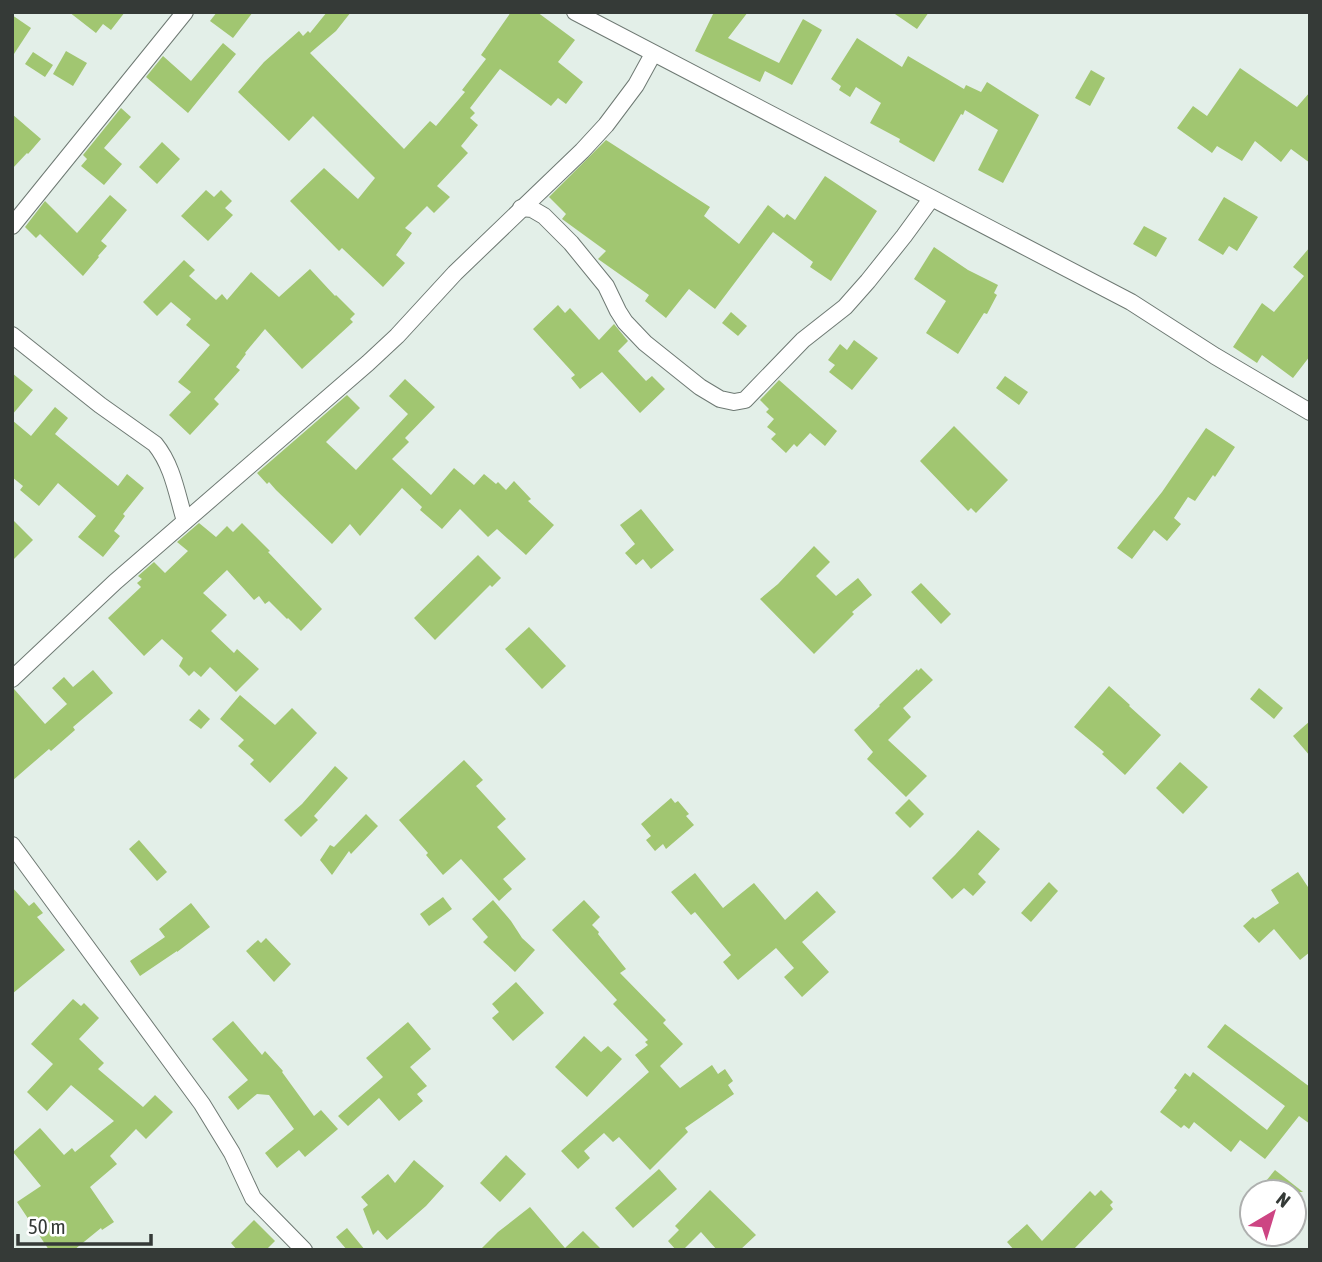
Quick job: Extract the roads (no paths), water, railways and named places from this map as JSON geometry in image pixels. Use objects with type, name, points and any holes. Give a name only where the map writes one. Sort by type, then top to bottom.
[{"type":"street","points":[[12,226],[185,12]]},
{"type":"street","points":[[575,12],[1131,302],[1310,412]]},
{"type":"street","points":[[12,680],[115,582],[397,336],[455,273],[606,125],[636,85],[653,54]]},
{"type":"street","points":[[521,208],[532,209],[544,216],[571,243],[606,286],[625,322],[645,343],[700,387],[720,399],[734,402],[745,400],[803,340],[845,307],[869,281],[931,199]]},
{"type":"street","points":[[12,335],[100,405],[155,444],[170,469],[184,522]]},
{"type":"street","points":[[12,845],[202,1104],[232,1153],[253,1198],[304,1250]]}]
